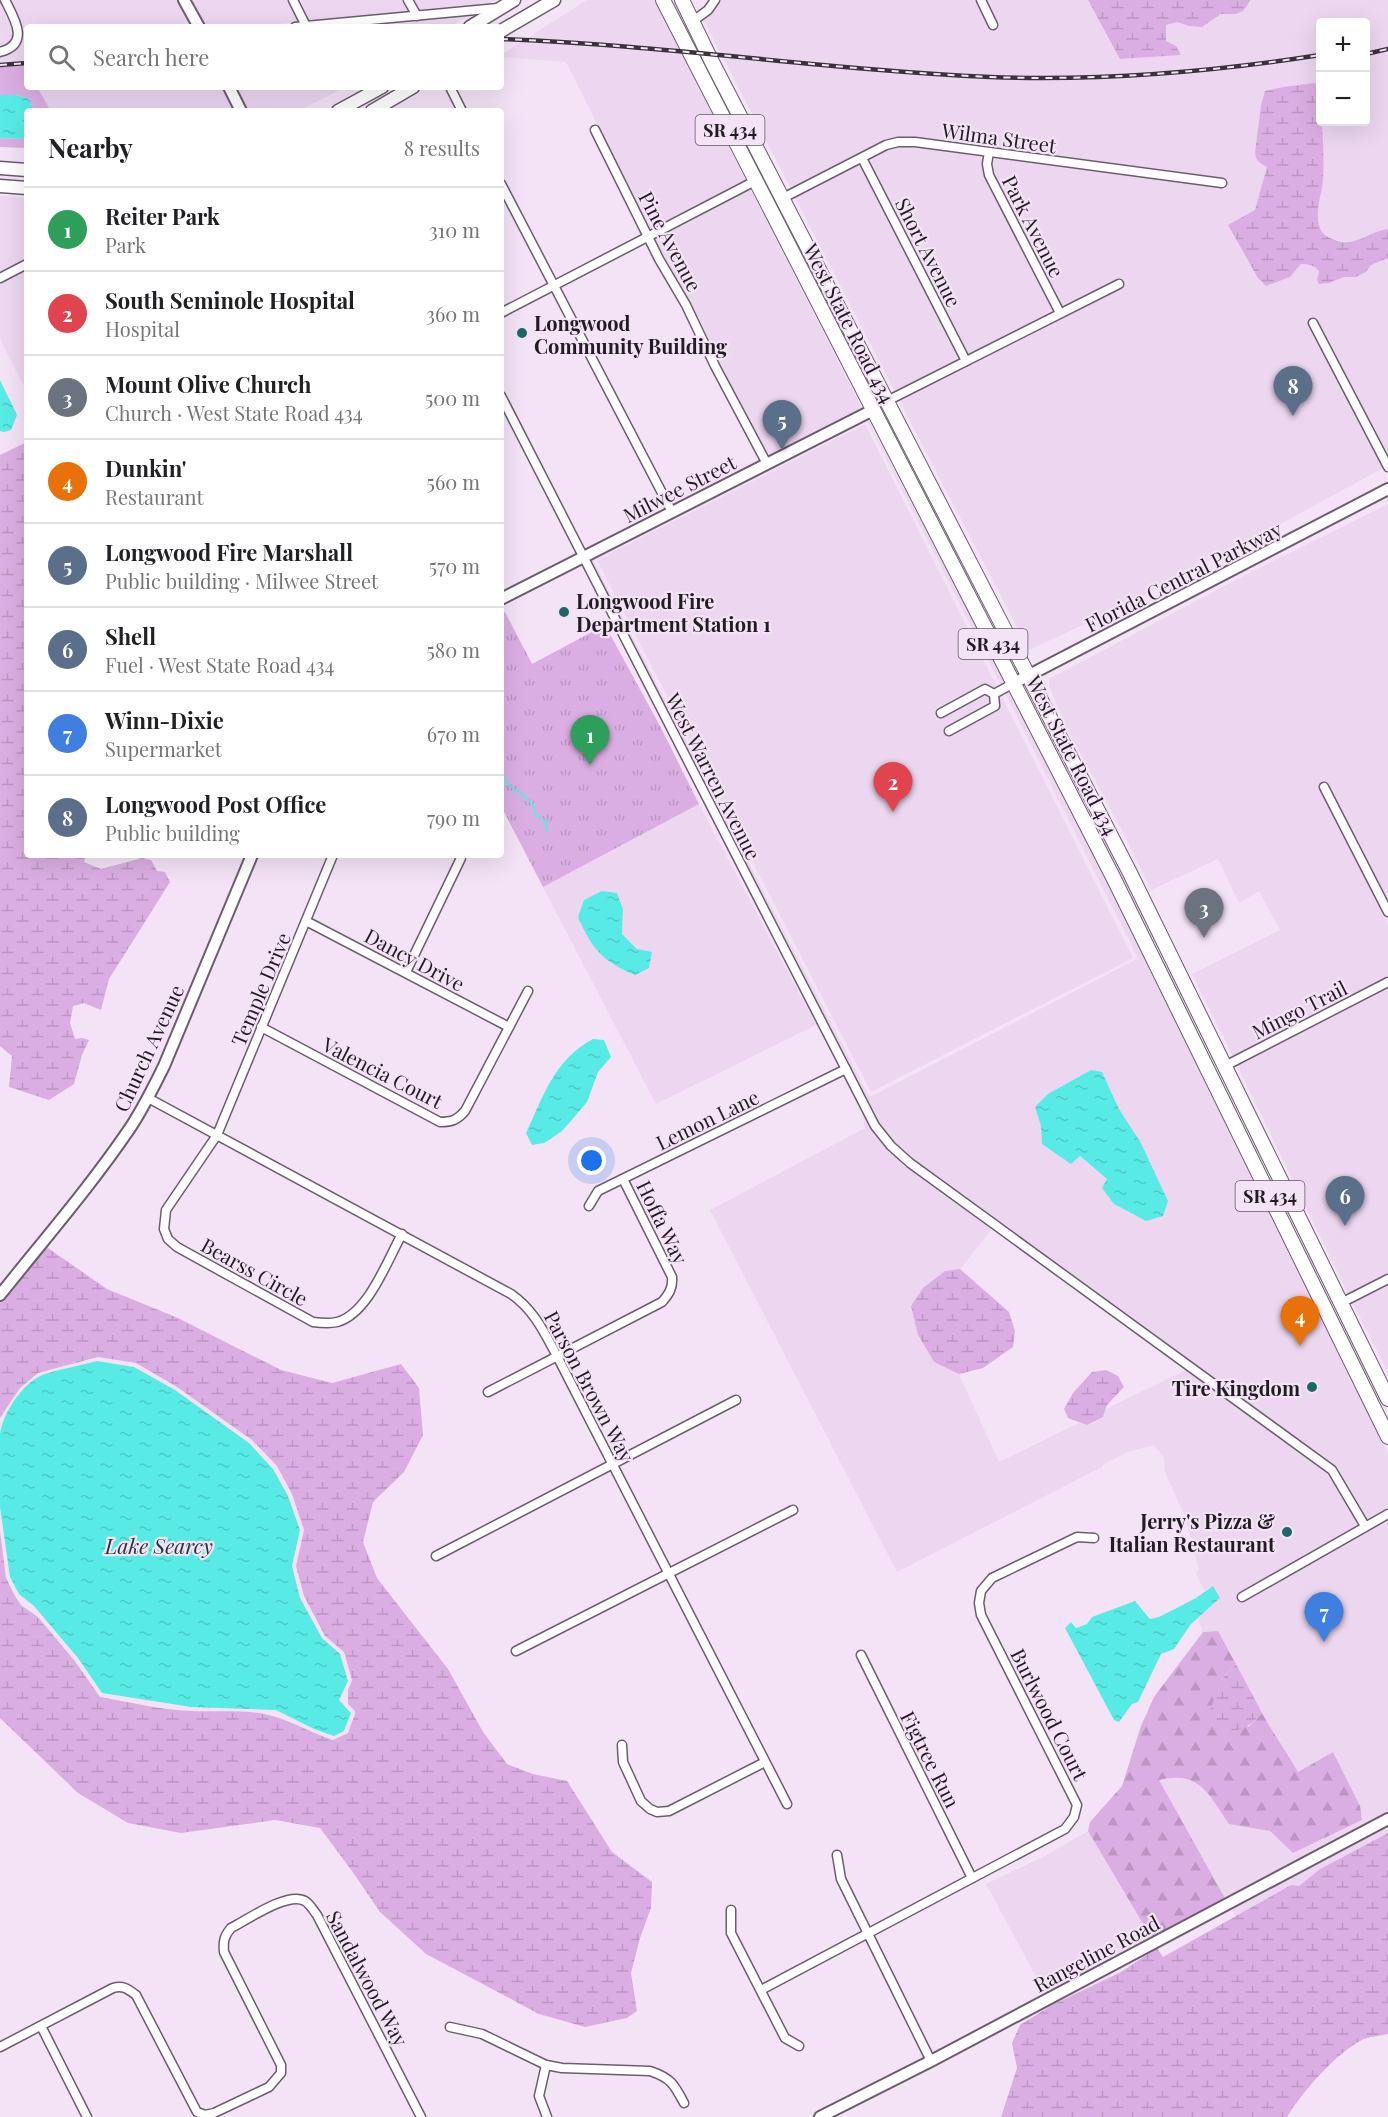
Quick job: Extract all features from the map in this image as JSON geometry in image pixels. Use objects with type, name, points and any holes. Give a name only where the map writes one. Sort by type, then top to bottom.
[{"type":"main road","points":[[475,24],[514,0]]},
{"type":"main road","points":[[504,29],[554,0]]},
{"type":"main road","name":"West State Road 434","points":[[663,0],[1113,877],[1388,1437]]},
{"type":"main road","name":"West State Road 434","points":[[682,0],[1129,871],[1388,1399]]},
{"type":"main road","points":[[344,108],[376,90]]},
{"type":"main road","points":[[377,108],[408,90]]},
{"type":"main road","points":[[0,168],[24,170]]},
{"type":"main road","points":[[0,186],[24,188]]},
{"type":"main road","points":[[859,383],[887,401]]},
{"type":"main road","points":[[873,410],[886,414],[899,425]]},
{"type":"main road","points":[[1200,1053],[1215,1063],[1225,1066]]},
{"type":"main road","points":[[1211,1075],[1222,1080],[1238,1093]]},
{"type":"street","points":[[0,52],[12,46],[18,36],[16,21],[5,0]]},
{"type":"street","points":[[184,0],[197,24]]},
{"type":"street","points":[[293,0],[305,24]]},
{"type":"street","points":[[408,0],[417,16]]},
{"type":"street","points":[[693,21],[708,10],[715,0]]},
{"type":"street","points":[[981,0],[993,25]]},
{"type":"street","points":[[328,24],[501,8]]},
{"type":"street","points":[[230,90],[240,108]]},
{"type":"street","points":[[452,90],[460,108]]},
{"type":"street","name":"Pine Avenue","points":[[595,130],[659,259],[687,305],[767,464]]},
{"type":"street","name":"Wilma Street","points":[[783,198],[898,142],[1222,183]]},
{"type":"street","name":"Park Avenue","points":[[989,152],[987,164],[989,175],[1060,313]]},
{"type":"street","name":"Short Avenue","points":[[862,158],[966,361]]},
{"type":"street","points":[[504,311],[755,181]]},
{"type":"street","points":[[504,190],[672,512]]},
{"type":"street","points":[[0,278],[24,266]]},
{"type":"street","points":[[887,401],[1119,284]]},
{"type":"street","points":[[1313,322],[1388,467]]},
{"type":"street","name":"West Warren Avenue","points":[[504,402],[875,1126],[891,1146],[910,1163],[1332,1470],[1365,1526]]},
{"type":"street","name":"Milwee Street","points":[[504,598],[873,410]]},
{"type":"street","name":"Florida Central Parkway","points":[[994,694],[1388,489]]},
{"type":"street","name":"Florida Central Parkway","points":[[941,713],[985,689],[994,694]]},
{"type":"street","name":"Florida Central Parkway","points":[[949,731],[995,706],[994,694]]},
{"type":"street","points":[[1324,787],[1388,912]]},
{"type":"street","name":"Church Avenue","points":[[0,1295],[106,1161],[148,1098],[164,1066],[251,858]]},
{"type":"street","name":"Temple Drive","points":[[217,1135],[332,858]]},
{"type":"street","points":[[406,972],[434,919],[461,858]]},
{"type":"street","name":"Dancy Drive","points":[[306,921],[509,1027]]},
{"type":"street","name":"Mingo Trail","points":[[1225,1066],[1388,982]]},
{"type":"street","name":"Valencia Court","points":[[261,1027],[440,1122],[450,1122],[459,1118],[465,1111],[528,991]]},
{"type":"street","name":"Lemon Lane","points":[[589,1206],[598,1191],[846,1069]]},
{"type":"street","name":"Parson Brown Way","points":[[148,1098],[522,1301],[536,1318],[557,1356],[787,1804]]},
{"type":"street","name":"Bearss Circle","points":[[217,1135],[166,1210],[164,1229],[168,1239],[177,1247],[313,1322],[337,1322],[358,1310],[402,1234]]},
{"type":"street","name":"Hoffa Way","points":[[557,1356],[662,1302],[673,1285],[672,1277],[623,1179]]},
{"type":"street","points":[[1341,1303],[1388,1279]]},
{"type":"street","points":[[488,1392],[557,1356]]},
{"type":"street","points":[[436,1556],[736,1400]]},
{"type":"street","points":[[516,1651],[793,1510]]},
{"type":"street","points":[[1242,1597],[1388,1514]]},
{"type":"street","name":"Burlwood Court","points":[[761,1990],[1065,1829],[1074,1817],[1077,1804],[981,1615],[979,1604],[981,1591],[992,1578],[1077,1537],[1094,1538]]},
{"type":"street","name":"Figtree Run","points":[[861,1655],[972,1878]]},
{"type":"street","points":[[622,1744],[623,1762],[641,1801],[657,1812],[669,1811],[765,1762]]},
{"type":"street","name":"Rangeline Road","points":[[820,2117],[931,2061],[1388,1819]]},
{"type":"street","points":[[837,1855],[840,1879],[931,2061]]},
{"type":"street","name":"Sandalwood Way","points":[[0,2047],[120,1986],[136,1995],[197,2112],[205,2115],[214,2113],[260,2091],[277,2080],[281,2073],[281,2065],[224,1952],[223,1943],[231,1928],[286,1899],[303,1899],[317,1915],[421,2117]]},
{"type":"street","points":[[731,1910],[731,1933],[785,2038],[799,2046]]},
{"type":"street","points":[[41,2026],[87,2117]]},
{"type":"street","points":[[450,2026],[482,2034],[546,2065],[562,2068],[650,2071],[663,2075],[673,2082],[684,2103]]},
{"type":"street","points":[[546,2065],[539,2096],[547,2117]]},
{"type":"shaded area","points":[[11,0],[179,0],[191,24],[24,24],[24,65],[0,67],[0,56],[16,49],[23,35],[20,19]]},
{"type":"shaded area","points":[[190,0],[287,0],[298,22],[280,24],[202,24]]},
{"type":"shaded area","points":[[298,0],[403,0],[409,12],[309,21]]},
{"type":"shaded area","points":[[414,0],[495,0],[487,5],[420,11]]},
{"type":"shaded area","points":[[587,0],[655,0],[746,181],[650,230],[566,62],[504,57],[504,53]]},
{"type":"shaded area","points":[[720,0],[975,0],[990,31],[999,26],[986,0],[1088,0],[1121,59],[1180,55],[1176,46],[1166,42],[1166,25],[1177,21],[1189,26],[1202,27],[1221,14],[1236,14],[1251,0],[1388,0],[1388,229],[1358,241],[1336,240],[1323,234],[1319,227],[1317,211],[1323,180],[1321,126],[1370,126],[1370,18],[1316,18],[1316,90],[1265,92],[1261,105],[1255,152],[1260,164],[1268,166],[1255,210],[1229,225],[1258,277],[1266,286],[1290,277],[1301,264],[1310,264],[1319,271],[1317,280],[1329,283],[1344,277],[1356,277],[1366,272],[1371,265],[1388,258],[1388,456],[1316,317],[1307,321],[1383,468],[1111,612],[1029,650],[899,400],[1125,285],[1121,278],[1062,307],[994,173],[993,157],[1225,188],[1228,180],[913,137],[899,137],[884,142],[791,189],[703,19],[712,13]]},
{"type":"shaded area","points":[[0,1],[13,32],[11,41],[0,47]]},
{"type":"shaded area","points":[[469,15],[455,24],[386,24],[414,22]]},
{"type":"shaded area","points":[[39,90],[224,90],[234,108],[49,108]]},
{"type":"shaded area","points":[[236,90],[339,90],[305,108],[245,108]]},
{"type":"shaded area","points":[[911,146],[983,156],[982,165],[985,177],[1053,311],[969,354],[869,159],[887,150]]},
{"type":"shaded area","points":[[860,164],[960,359],[895,392],[795,197]]},
{"type":"shaded area","points":[[750,188],[863,410],[769,458],[699,318],[654,238]]},
{"type":"shaded area","points":[[0,196],[24,198],[24,261],[0,273]]},
{"type":"shaded area","points":[[24,271],[24,386],[0,339],[0,283]]},
{"type":"shaded area","points":[[867,418],[1005,683],[1001,685],[867,421],[596,557],[594,562],[869,1096],[1137,959],[1005,693],[1009,691],[1119,903],[1388,1454],[1388,1509],[1367,1520],[1339,1469],[1333,1464],[913,1160],[895,1143],[880,1123],[590,559]],"holes":[[[1112,1092],[1119,1109],[1141,1143],[1168,1201],[1107,1179],[1079,1156],[1043,1144],[1036,1107]]]},
{"type":"shaded area","points":[[865,424],[1133,958],[871,1092],[597,560]]},
{"type":"shaded area","points":[[1388,504],[1388,902],[1327,781],[1318,785],[1388,924],[1388,977],[1233,1057],[1192,974],[1280,930],[1259,891],[1239,903],[1218,859],[1151,890],[1124,834],[1069,733],[1049,686],[1049,679],[1249,573]]},
{"type":"shaded area","points":[[699,804],[816,1025],[656,1104],[543,887]],"holes":[[[623,909],[622,934],[638,949],[613,965]]]},
{"type":"shaded area","points":[[1388,987],[1388,1274],[1348,1294],[1237,1065]]},
{"type":"shaded area","points":[[861,1108],[871,1129],[903,1165],[992,1229],[960,1269],[945,1271],[918,1336],[934,1362],[959,1374],[999,1462],[1079,1423],[1087,1425],[1093,1423],[1103,1417],[1106,1409],[1186,1370],[1328,1473],[1359,1525],[1236,1595],[1240,1603],[1388,1519],[1388,1814],[1226,1900],[1158,1781],[1171,1777],[1195,1781],[1210,1793],[1220,1810],[1256,1828],[1270,1831],[1293,1853],[1362,1820],[1359,1806],[1334,1753],[1298,1772],[1274,1737],[1218,1631],[1203,1632],[1198,1618],[1220,1598],[1208,1588],[1205,1591],[1200,1582],[1186,1519],[1165,1472],[1164,1458],[1154,1445],[1128,1452],[897,1572],[710,1210],[865,1128]]},
{"type":"shaded area","points":[[1388,1284],[1388,1372],[1352,1302]]},
{"type":"shaded area","points":[[1388,1824],[1388,1833],[1320,1869],[1299,1886],[1291,1885],[1236,1917],[1230,1907]]},
{"type":"shaded area","points":[[1088,1831],[1152,1939],[1046,1995],[986,1884],[1041,1858]]},
{"type":"green space","points":[[1088,0],[1251,0],[1243,11],[1236,14],[1221,14],[1202,27],[1177,22],[1166,25],[1166,41],[1176,46],[1181,55],[1120,59]]},
{"type":"green space","points":[[24,65],[24,90],[39,90],[49,108],[33,108],[28,98],[0,95],[0,67]]},
{"type":"green space","points":[[1316,84],[1316,126],[1322,126],[1323,146],[1323,179],[1318,219],[1323,233],[1335,240],[1349,242],[1388,229],[1388,258],[1371,265],[1366,272],[1356,277],[1344,277],[1319,284],[1317,280],[1319,271],[1311,265],[1301,264],[1290,277],[1266,286],[1258,278],[1228,225],[1255,210],[1267,167],[1257,160],[1255,152],[1261,105],[1265,91]]},
{"type":"green space","points":[[0,138],[24,139],[24,148],[0,147]]},
{"type":"green space","points":[[24,443],[24,858],[85,858],[84,862],[101,869],[142,858],[151,860],[157,871],[165,872],[170,882],[109,979],[101,1010],[84,1003],[73,1006],[70,1023],[75,1039],[89,1040],[74,1084],[49,1100],[9,1087],[12,1056],[0,1046],[0,455]]},
{"type":"green space","points":[[504,613],[532,664],[605,625],[699,804],[543,887],[504,812]]},
{"type":"green space","points":[[45,1246],[107,1289],[178,1318],[281,1370],[332,1383],[401,1364],[419,1388],[423,1435],[404,1472],[373,1502],[363,1542],[377,1578],[448,1669],[483,1732],[507,1764],[533,1774],[567,1781],[612,1852],[652,1882],[651,1908],[631,1973],[637,2011],[627,2018],[585,2027],[539,2014],[426,1954],[380,1912],[320,1828],[275,1820],[181,1833],[128,1823],[78,1793],[0,1718],[0,1531],[6,1578],[15,1596],[21,1605],[38,1617],[74,1660],[100,1697],[179,1710],[259,1713],[278,1718],[333,1740],[348,1733],[355,1714],[348,1704],[348,1690],[352,1680],[344,1652],[325,1636],[304,1596],[296,1566],[304,1530],[292,1494],[277,1466],[252,1440],[177,1387],[136,1363],[98,1357],[38,1373],[20,1388],[0,1418],[0,1302]]},
{"type":"green space","points":[[960,1269],[1009,1312],[1015,1331],[1013,1347],[983,1368],[959,1374],[934,1362],[918,1335],[911,1306],[923,1288],[945,1271]]},
{"type":"green space","points":[[1106,1370],[1118,1376],[1124,1387],[1107,1405],[1103,1417],[1087,1425],[1068,1418],[1064,1409],[1073,1393],[1092,1372]]},
{"type":"green space","points":[[1218,1631],[1236,1664],[1221,1680],[1248,1727],[1262,1713],[1298,1772],[1333,1752],[1360,1806],[1362,1820],[1293,1853],[1270,1831],[1229,1824],[1209,1795],[1194,1782],[1173,1778],[1159,1780],[1226,1900],[1152,1939],[1088,1831],[1090,1822],[1122,1786],[1141,1726],[1154,1697],[1203,1632]]},
{"type":"green space","points":[[1236,1664],[1262,1713],[1241,1729],[1230,1730],[1215,1727],[1210,1711],[1221,1680]]},
{"type":"green space","points":[[1388,1833],[1388,2034],[1364,2039],[1332,2062],[1311,2084],[1287,2117],[1001,2117],[1017,2068],[1012,2043],[1020,2025],[1052,2005],[1121,1972],[1157,1948],[1163,1957],[1291,1885],[1299,1886],[1320,1869]]},
{"type":"water","points":[[0,95],[28,98],[33,108],[24,108],[24,139],[0,138]]},
{"type":"water","points":[[0,380],[17,415],[11,430],[4,432],[0,431]]},
{"type":"water","points":[[602,891],[617,893],[623,909],[622,934],[637,949],[652,952],[649,968],[635,975],[614,965],[599,953],[588,938],[578,917],[584,900]]},
{"type":"water","points":[[593,1039],[604,1040],[611,1057],[598,1072],[587,1102],[561,1132],[544,1143],[532,1145],[526,1133],[545,1092],[559,1068],[569,1057]]},
{"type":"water","points":[[1091,1070],[1102,1072],[1119,1109],[1141,1143],[1168,1201],[1163,1216],[1146,1221],[1114,1204],[1102,1188],[1107,1179],[1080,1156],[1071,1164],[1042,1144],[1041,1126],[1035,1107],[1048,1094]]},
{"type":"water","name":"Lake Searcy","points":[[97,1361],[134,1367],[175,1390],[249,1443],[273,1469],[288,1496],[300,1530],[292,1566],[300,1598],[322,1638],[340,1654],[348,1681],[339,1700],[351,1713],[344,1731],[334,1736],[276,1710],[191,1707],[102,1693],[78,1658],[34,1606],[19,1594],[10,1577],[0,1507],[0,1434],[5,1417],[21,1392],[35,1379],[42,1375]]},
{"type":"water","points":[[1213,1586],[1220,1598],[1191,1624],[1174,1649],[1161,1654],[1138,1702],[1132,1704],[1119,1722],[1114,1720],[1065,1628],[1071,1622],[1076,1628],[1087,1624],[1092,1617],[1135,1601],[1150,1619],[1159,1617],[1196,1598]]},
{"type":"waterway","points":[[504,778],[508,784],[533,804],[536,815],[547,822],[547,831]]},
{"type":"railway","points":[[504,39],[624,46],[929,74],[1031,78],[1156,74],[1316,56]]},
{"type":"railway","points":[[1370,53],[1388,49]]},
{"type":"railway","points":[[0,65],[24,63]]},
{"type":"place","name":"Longwood Community Building","points":[[522,333]]},
{"type":"place","name":"Longwood Post Office","points":[[1293,416]]},
{"type":"place","name":"Longwood Fire Marshall","points":[[782,450]]},
{"type":"place","name":"Longwood Fire Department Station 1","points":[[564,612]]},
{"type":"place","name":"Reiter Park","points":[[590,765]]},
{"type":"place","name":"South Seminole Hospital","points":[[893,812]]},
{"type":"place","name":"Mount Olive Church","points":[[1204,938]]},
{"type":"place","name":"Shell","points":[[1345,1226]]},
{"type":"place","name":"Dunkin'","points":[[1300,1346]]},
{"type":"place","name":"Tire Kingdom","points":[[1312,1387]]},
{"type":"place","name":"Jerry's Pizza & Italian Restaurant","points":[[1287,1532]]},
{"type":"place","name":"Winn-Dixie","points":[[1324,1642]]}]
